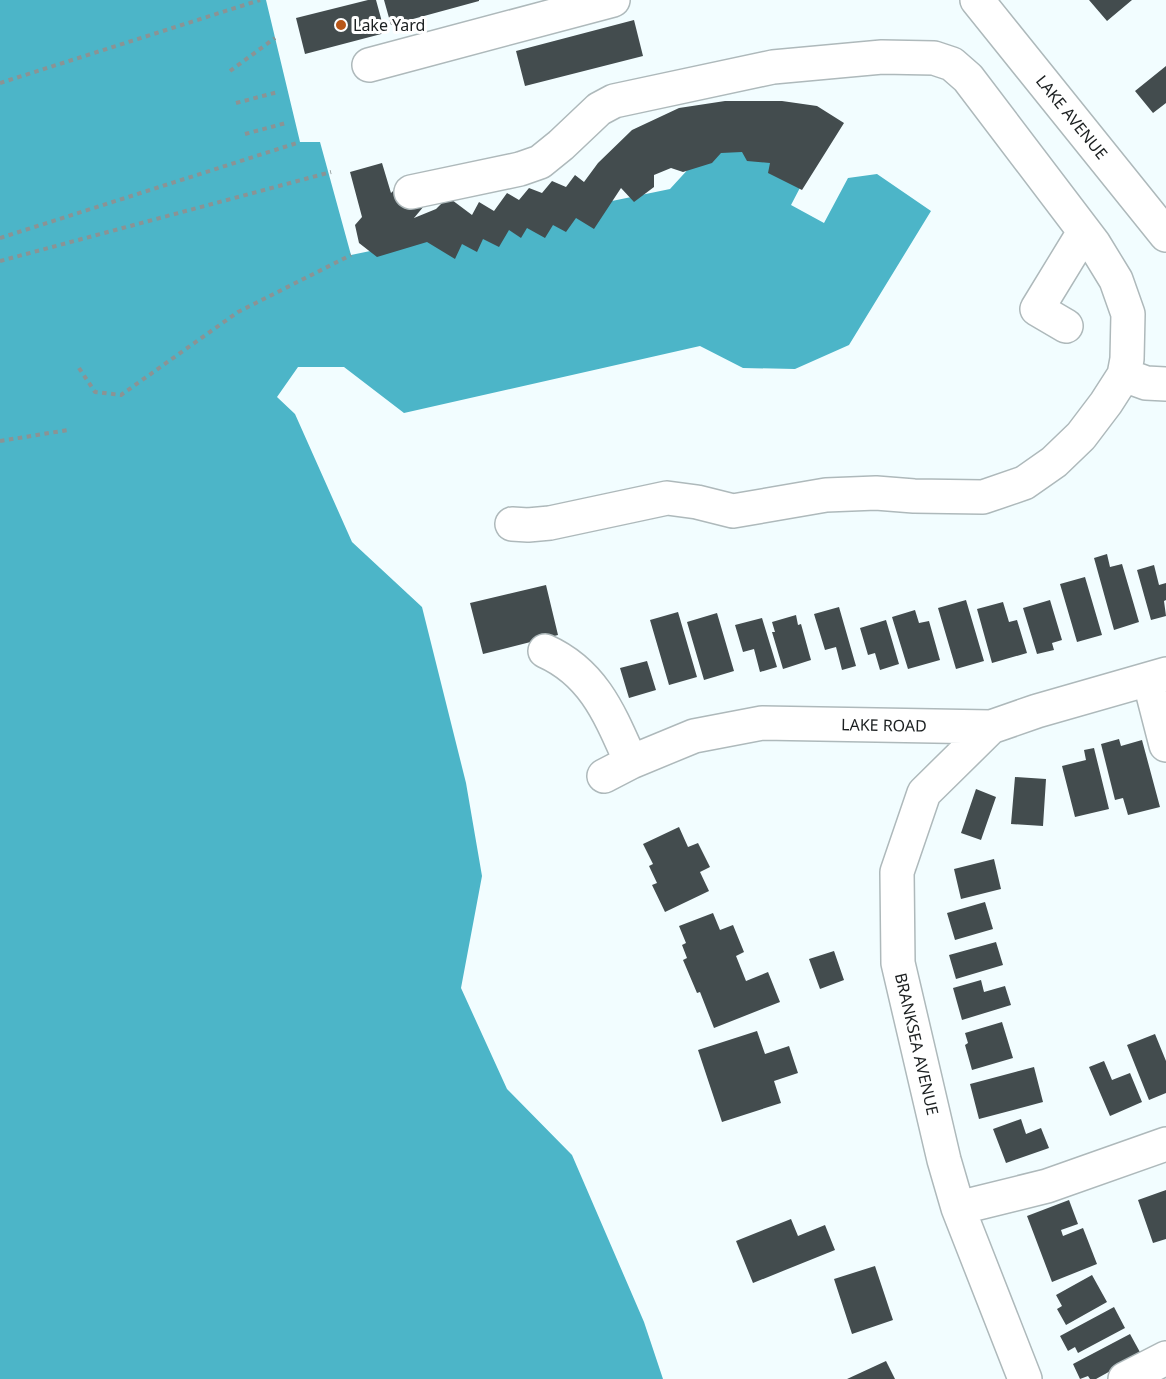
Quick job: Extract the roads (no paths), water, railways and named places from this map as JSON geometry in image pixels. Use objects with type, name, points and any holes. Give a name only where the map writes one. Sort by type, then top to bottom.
[{"type":"street","points":[[369,65],[613,0]]},
{"type":"street","name":"LAKE AVENUE","points":[[976,0],[1166,235]]},
{"type":"street","points":[[411,192],[520,169],[540,162],[599,109],[614,101],[773,67],[882,57],[934,58],[952,64],[968,78],[1084,232],[1116,280],[1128,314],[1127,359],[1124,375],[1081,436],[1054,462],[1024,483],[983,497],[914,496],[876,492],[826,495],[733,511],[697,502],[667,498],[550,523],[512,524]]},
{"type":"street","points":[[1066,326],[1037,309],[1084,232]]},
{"type":"street","points":[[1124,375],[1146,383],[1166,384]]},
{"type":"street","name":"LAKE ROAD","points":[[544,651],[562,658],[579,671],[596,691],[617,769],[694,735],[762,723],[992,727],[1037,711],[1157,676]]},
{"type":"street","points":[[1157,676],[1166,745]]},
{"type":"street","name":"BRANKSEA AVENUE","points":[[992,727],[924,793],[897,872],[898,963],[944,1160],[958,1208],[1025,1379]]},
{"type":"street","points":[[958,1208],[1047,1186],[1166,1143]]},
{"type":"street","points":[[1125,1379],[1166,1358]]},
{"type":"water","points":[[0,0],[266,0],[300,142],[320,142],[351,255],[670,189],[702,154],[760,135],[815,159],[791,205],[824,223],[848,178],[877,174],[931,211],[849,345],[795,369],[743,368],[700,346],[404,413],[344,367],[298,367],[277,397],[295,414],[352,542],[422,607],[466,783],[482,876],[461,988],[507,1089],[572,1155],[644,1322],[663,1379],[0,1379]]},
{"type":"place","name":"Lake Yard","points":[[341,25]]}]
